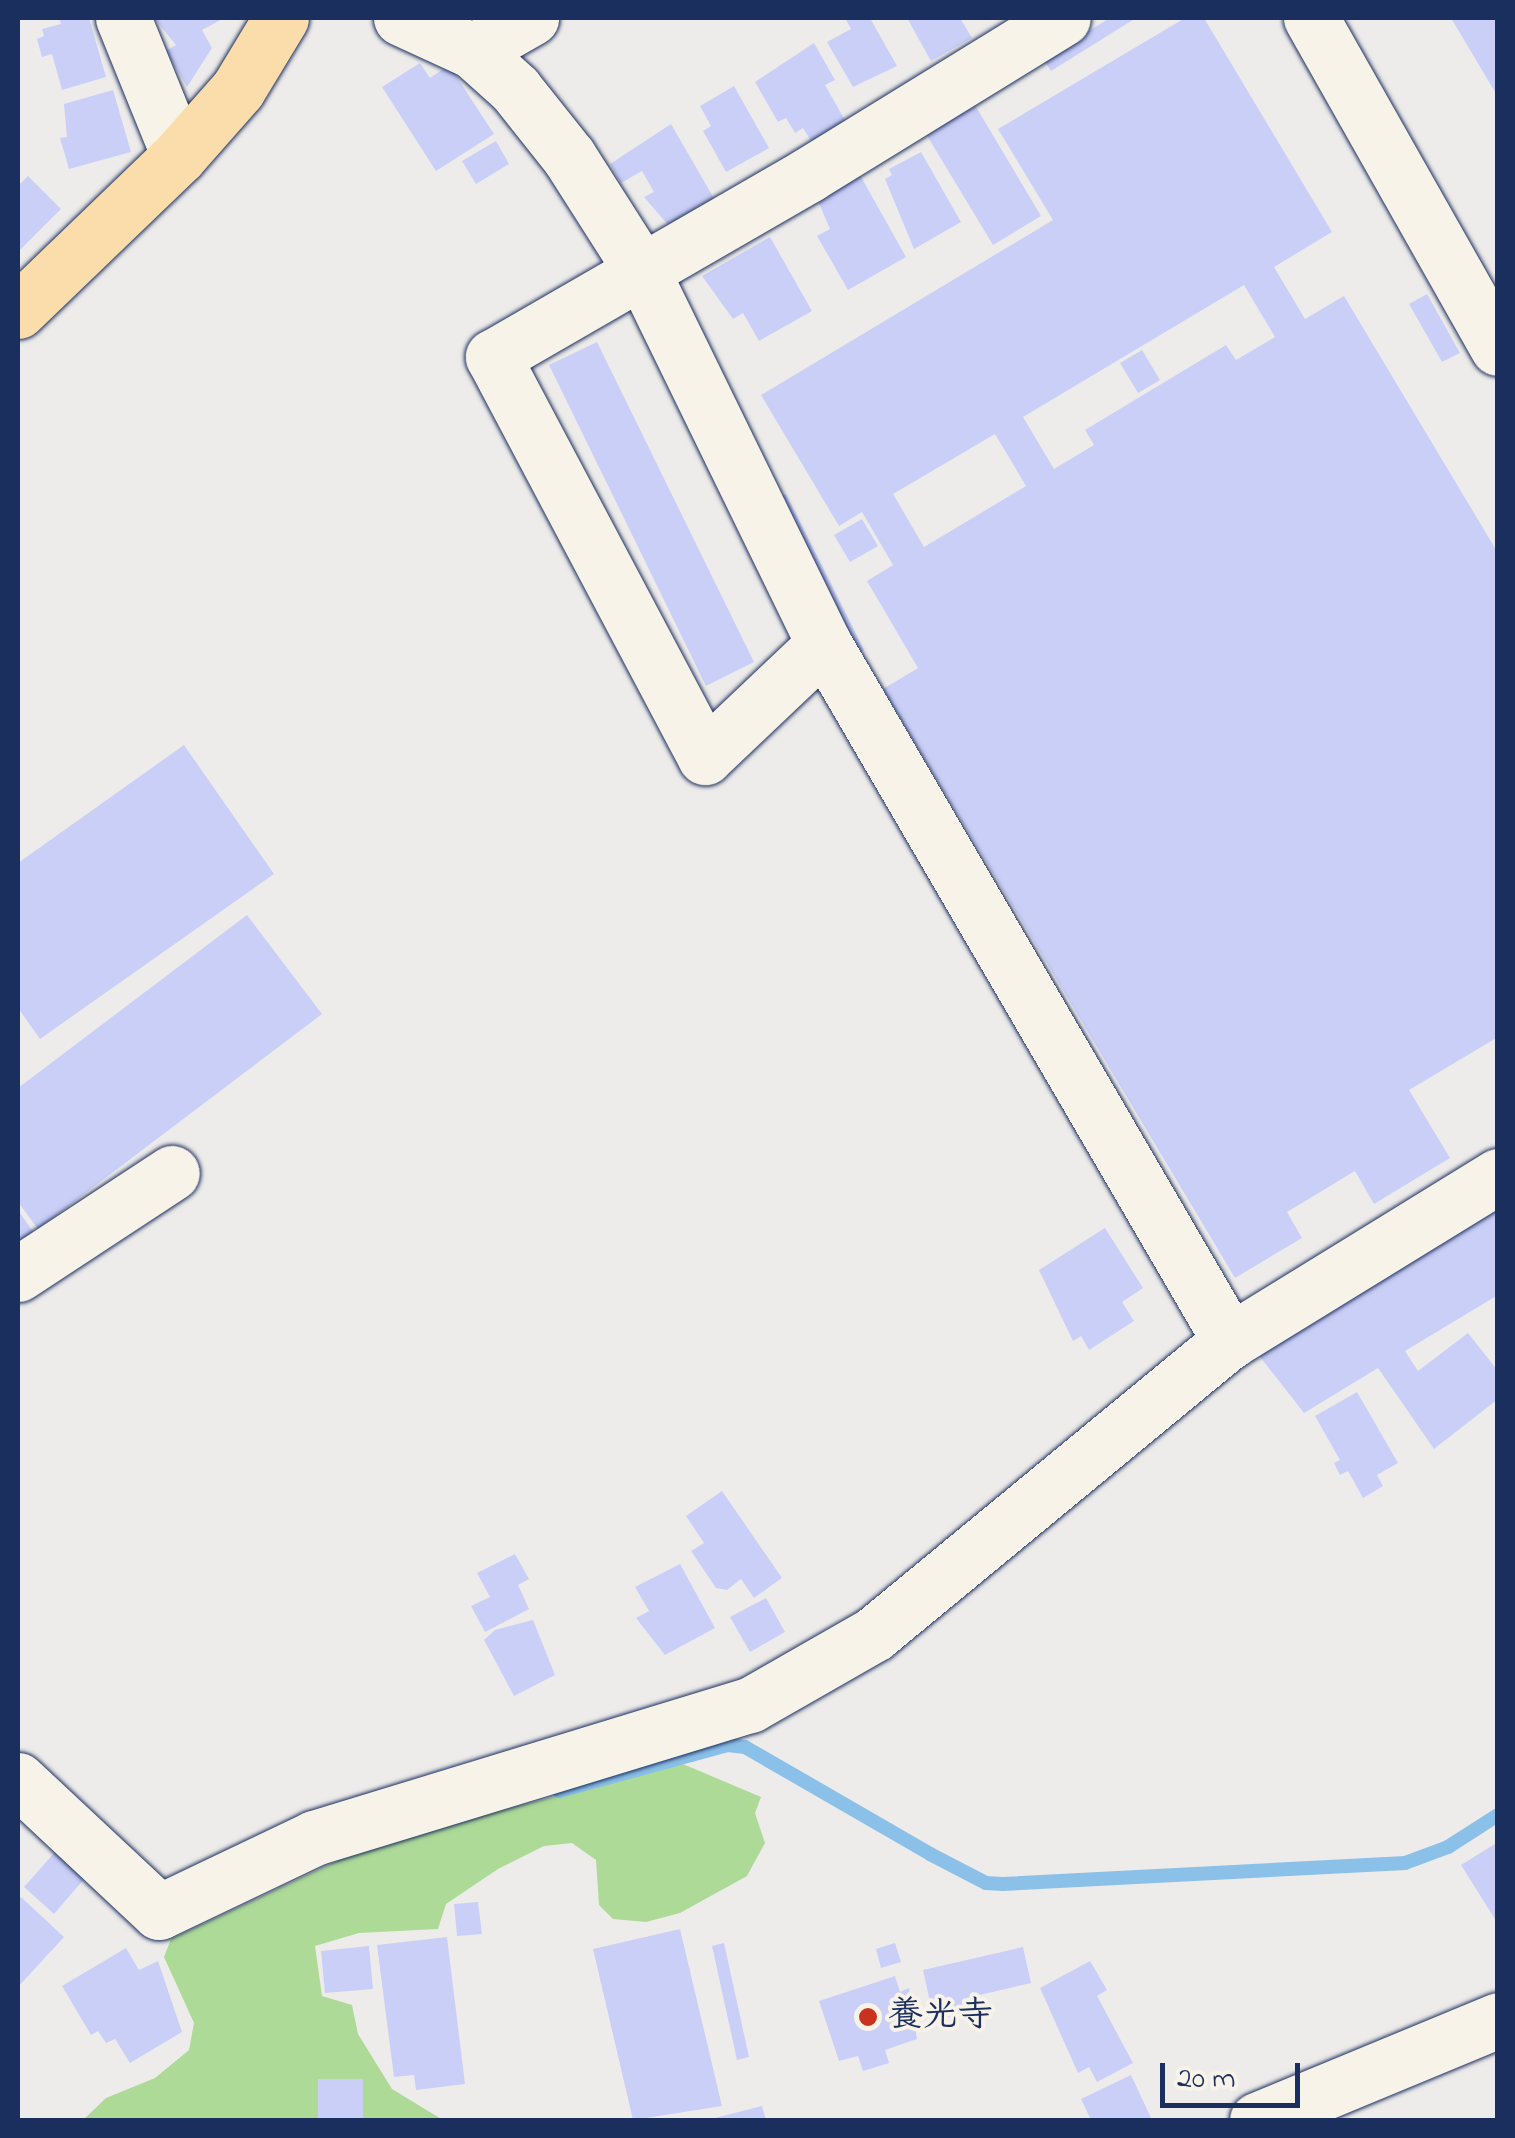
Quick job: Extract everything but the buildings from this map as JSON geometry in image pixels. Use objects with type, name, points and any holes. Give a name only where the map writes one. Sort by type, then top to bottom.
[{"type":"main road","points":[[18,311],[179,156],[238,89],[281,18]]},
{"type":"street","points":[[123,18],[179,156]]},
{"type":"street","points":[[401,18],[474,52],[516,89],[568,156],[643,273],[824,644],[1230,1341]]},
{"type":"street","points":[[474,52],[531,18]]},
{"type":"street","points":[[824,644],[706,757],[493,356],[643,273],[1064,18]]},
{"type":"street","points":[[1311,18],[1498,348]]},
{"type":"street","points":[[18,1274],[172,1173]]},
{"type":"street","points":[[18,1780],[159,1912],[314,1838],[695,1726],[750,1705],[874,1634],[1230,1341],[1498,1176]]},
{"type":"street","points":[[1257,2120],[1498,2020]]},
{"type":"green space","points":[[683,1764],[761,1797],[755,1813],[765,1843],[747,1876],[680,1913],[646,1922],[613,1919],[599,1905],[596,1860],[572,1843],[544,1846],[498,1869],[446,1904],[438,1929],[359,1933],[315,1946],[322,1996],[352,2005],[358,2034],[392,2089],[443,2120],[83,2120],[106,2098],[155,2078],[189,2050],[194,2023],[164,1957],[171,1939],[377,1842]]},
{"type":"waterway","points":[[559,1791],[728,1745],[745,1747],[930,1854],[986,1883],[1003,1884],[1405,1863],[1448,1847],[1498,1815]]},
{"type":"place","name":"養光寺","points":[[868,2017]]}]
